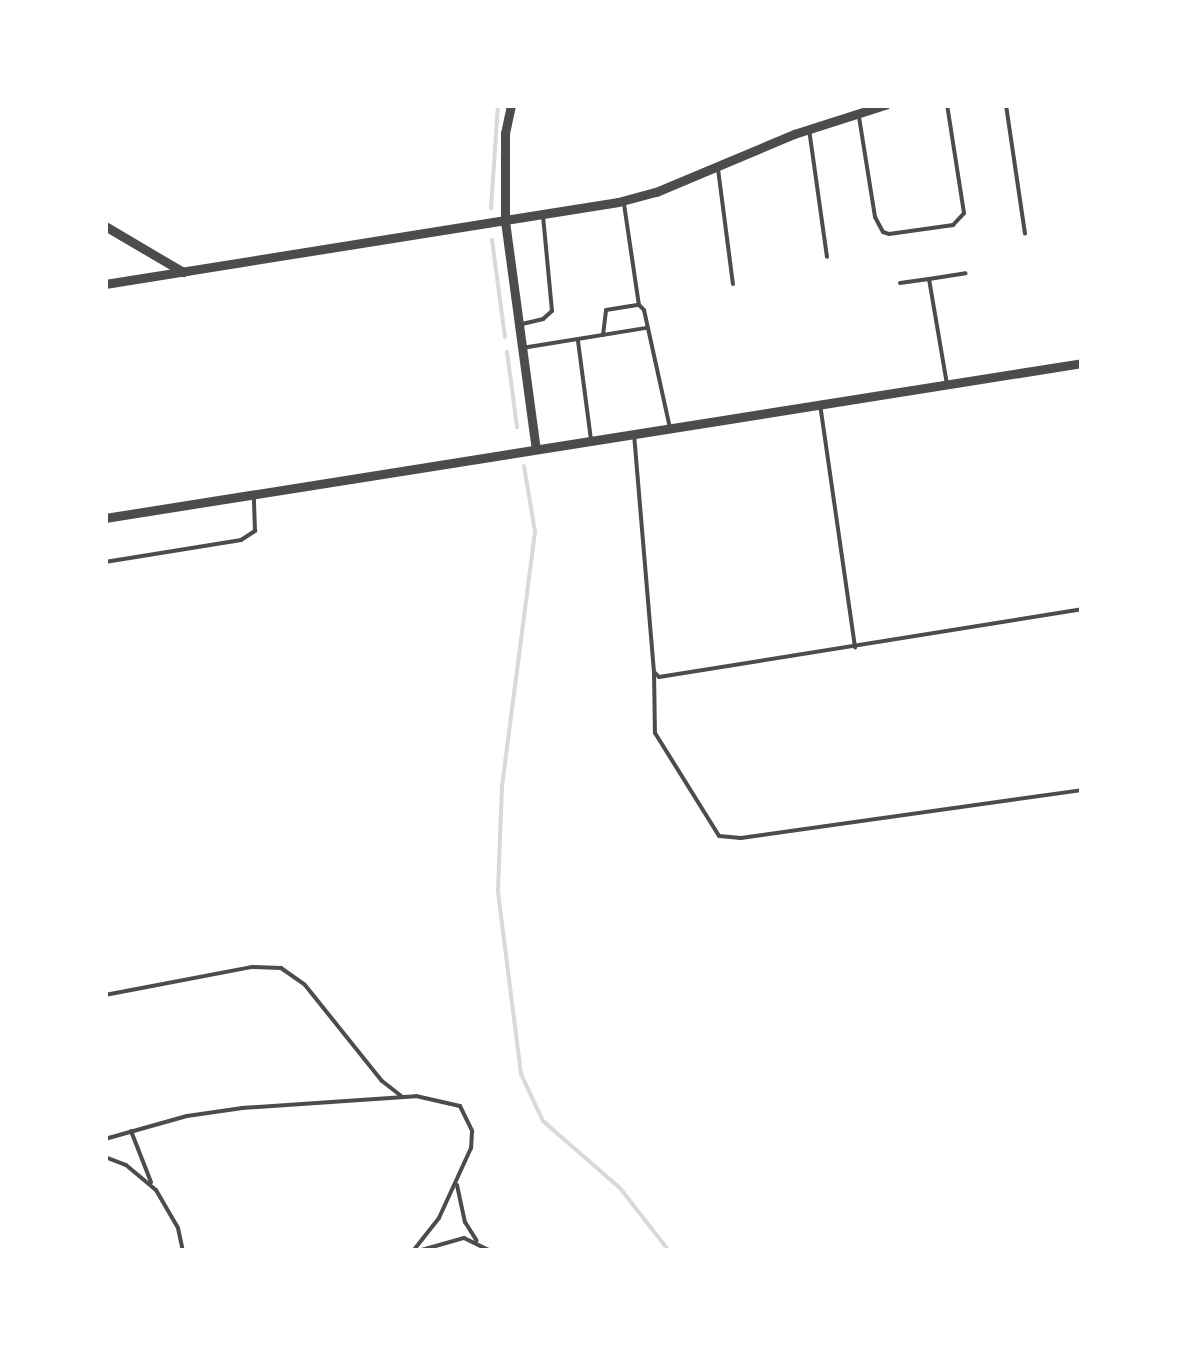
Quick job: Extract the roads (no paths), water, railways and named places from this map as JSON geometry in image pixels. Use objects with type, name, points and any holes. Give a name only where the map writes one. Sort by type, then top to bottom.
[{"type":"street","points":[[511,105],[505,132],[505,221],[536,449]]},
{"type":"street","points":[[105,284],[624,200],[809,129],[885,105]]},
{"type":"street","points":[[105,226],[183,272]]},
{"type":"street","points":[[105,518],[1082,363]]},
{"type":"lane","points":[[858,112],[875,218],[889,234],[953,225],[964,213],[948,105]]},
{"type":"lane","points":[[1006,105],[1025,234]]},
{"type":"lane","points":[[809,129],[827,257]]},
{"type":"lane","points":[[717,167],[732,284]]},
{"type":"lane","points":[[624,200],[638,305],[648,328],[670,428]]},
{"type":"lane","points":[[519,324],[543,320],[552,312],[543,215]]},
{"type":"lane","points":[[900,284],[966,273]]},
{"type":"lane","points":[[929,279],[947,384]]},
{"type":"lane","points":[[604,335],[606,310],[638,305]]},
{"type":"lane","points":[[522,348],[648,328]]},
{"type":"lane","points":[[578,340],[591,440]]},
{"type":"lane","points":[[820,404],[855,647]]},
{"type":"lane","points":[[634,434],[656,732],[719,836],[742,838],[1082,790]]},
{"type":"lane","points":[[105,562],[241,540],[254,530],[254,494]]},
{"type":"lane","points":[[654,672],[666,678],[1082,609]]},
{"type":"lane","points":[[105,995],[252,968],[282,968],[305,985],[382,1080],[402,1096]]},
{"type":"lane","points":[[105,1139],[188,1116],[242,1108],[402,1096],[445,1101],[467,1114],[471,1148],[457,1185],[416,1251]]},
{"type":"lane","points":[[131,1131],[144,1172],[178,1228],[183,1251]]},
{"type":"lane","points":[[105,1157],[126,1165],[156,1190]]},
{"type":"lane","points":[[457,1185],[465,1222],[477,1241],[491,1251]]},
{"type":"lane","points":[[416,1251],[464,1238],[477,1241]]},
{"type":"waterway","points":[[491,208],[498,105]]},
{"type":"waterway","points":[[492,240],[505,337]]},
{"type":"waterway","points":[[507,352],[517,427]]},
{"type":"waterway","points":[[524,466],[535,532],[502,786],[498,892],[521,1074],[543,1121],[620,1188],[669,1251]]}]
